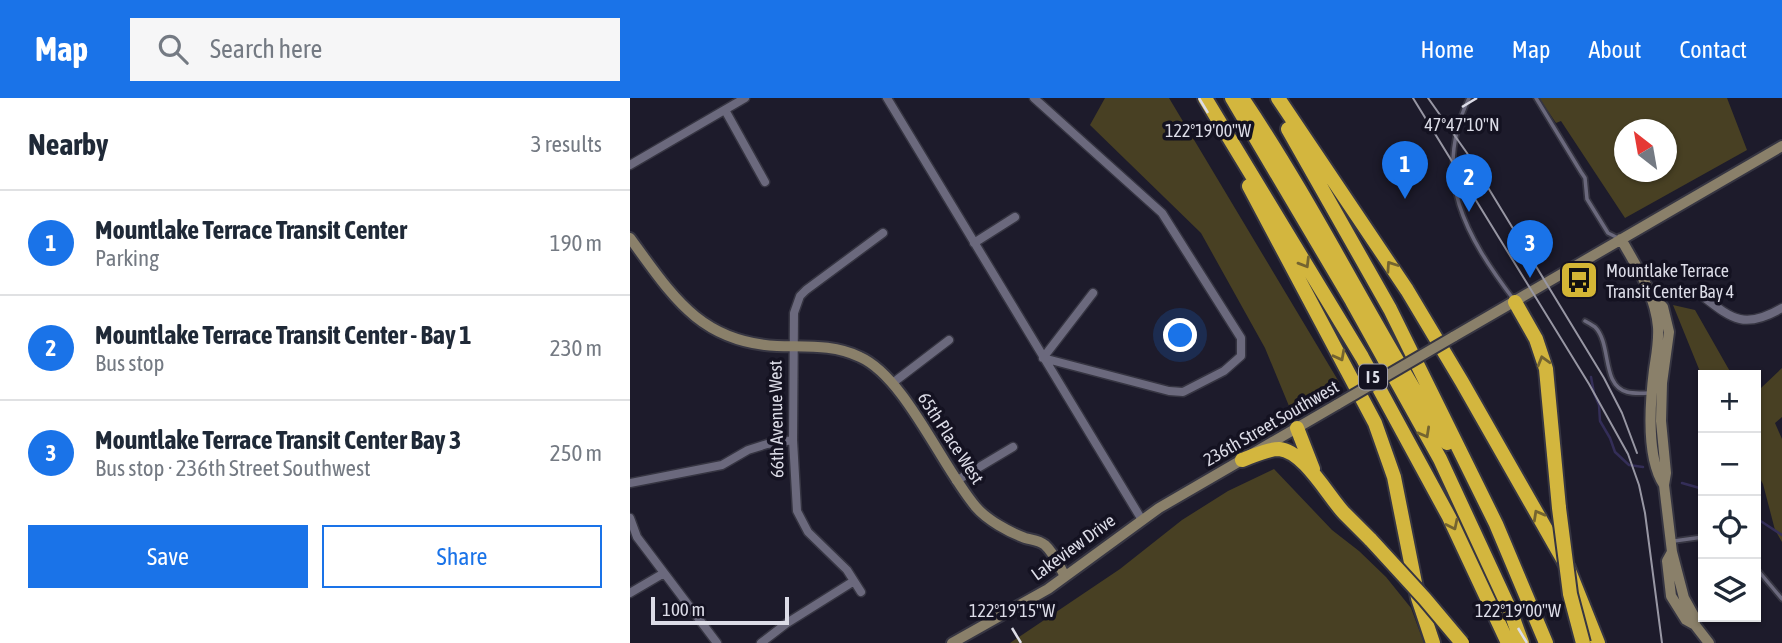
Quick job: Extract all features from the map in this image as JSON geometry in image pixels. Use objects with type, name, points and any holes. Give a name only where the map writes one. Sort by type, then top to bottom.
[{"type":"highway","name":"I 5","points":[[1205,98],[1362,357],[1449,517],[1508,643]]},
{"type":"highway","points":[[1232,98],[1352,301],[1440,459],[1510,610],[1522,643]]},
{"type":"highway","points":[[1242,98],[1341,260],[1411,386],[1486,503]]},
{"type":"highway","points":[[1269,98],[1370,272],[1486,503],[1546,643]]},
{"type":"highway","points":[[1278,98],[1407,290],[1462,382],[1568,568],[1598,643]]},
{"type":"highway","points":[[1219,121],[1256,201],[1375,423],[1394,477],[1418,598],[1433,643]]},
{"type":"highway","points":[[1515,302],[1536,339],[1546,369],[1567,575],[1583,643]]},
{"type":"highway","points":[[1297,428],[1318,480]]},
{"type":"highway","points":[[1242,460],[1269,450],[1285,451],[1299,459],[1343,511],[1426,599],[1462,643]]},
{"type":"street","points":[[630,165],[745,98]]},
{"type":"street","points":[[887,98],[1142,520]]},
{"type":"street","points":[[1034,98],[1161,213],[1230,319],[1241,338],[1242,346],[1241,356],[1224,371],[1184,392],[1130,382],[1043,358]]},
{"type":"street","points":[[725,110],[765,182]]},
{"type":"street","name":"236th Street Southwest","points":[[1142,520],[1782,145]]},
{"type":"street","points":[[974,243],[1015,217]]},
{"type":"street","points":[[793,347],[794,313],[800,296],[883,233]]},
{"type":"street","name":"66th Avenue West","points":[[630,238],[678,302],[697,320],[724,335],[755,345],[793,347],[795,502],[800,520],[813,537],[839,560],[861,592]]},
{"type":"street","points":[[1621,239],[1653,296],[1664,307],[1669,332],[1661,406],[1666,473],[1664,485],[1672,547],[1667,561],[1671,596],[1686,620],[1695,625],[1704,641]]},
{"type":"street","points":[[1043,358],[1093,293]]},
{"type":"street","points":[[1700,295],[1731,318],[1748,321],[1769,316],[1782,308]]},
{"type":"street","points":[[1653,296],[1658,330],[1652,393],[1652,438],[1657,474],[1664,485]]},
{"type":"street","points":[[894,382],[949,341]]},
{"type":"street","name":"65th Place West","points":[[793,347],[833,347],[863,358],[894,382],[956,481],[978,510],[1005,528],[1045,546],[1065,576]]},
{"type":"street","points":[[630,483],[722,465],[748,450],[793,440]]},
{"type":"street","points":[[956,481],[1013,447]]},
{"type":"street","points":[[630,518],[637,537],[717,643]]},
{"type":"street","name":"Lakeview Drive","points":[[952,643],[1048,589],[1142,520]]},
{"type":"street","points":[[630,593],[664,573]]},
{"type":"street","points":[[761,643],[787,623],[854,581]]},
{"type":"lane","points":[[1469,98],[1453,151],[1459,209],[1475,241],[1515,302]]},
{"type":"lane","points":[[1536,98],[1585,178],[1587,199],[1608,233],[1621,239]]},
{"type":"lane","points":[[1585,321],[1595,328],[1600,336],[1612,380],[1617,387],[1623,392],[1652,393]]},
{"type":"lane","points":[[1672,547],[1698,539]]},
{"type":"lane","points":[[1761,574],[1782,599]]},
{"type":"shaded area","points":[[1105,98],[1169,98],[1339,382],[1289,406],[1265,348],[1201,233],[1090,125]]},
{"type":"shaded area","points":[[1539,98],[1727,98],[1747,150],[1625,218],[1561,121],[1556,123]]},
{"type":"shaded area","points":[[1673,305],[1695,310],[1729,370],[1699,370]]},
{"type":"shaded area","points":[[1782,368],[1782,417],[1775,423],[1782,439],[1782,542],[1775,530],[1761,480],[1761,388]]},
{"type":"shaded area","points":[[1274,469],[1332,530],[1386,577],[1411,608],[1424,643],[1010,643],[1120,569],[1182,520],[1228,491]]},
{"type":"waterway","points":[[1591,377],[1599,405],[1600,421],[1615,452],[1629,465],[1643,467]]},
{"type":"waterway","points":[[1656,426],[1658,441]]},
{"type":"waterway","points":[[1682,483],[1698,488]]},
{"type":"waterway","points":[[1761,521],[1782,535]]},
{"type":"tram line","points":[[1413,98],[1589,384],[1628,454],[1645,513],[1662,643]]},
{"type":"tram line","points":[[1428,98],[1467,153],[1604,378],[1622,413],[1637,453]]},
{"type":"place","name":"Mountlake Terrace Transit Center","points":[[1405,199]]},
{"type":"place","name":"Mountlake Terrace Transit Center - Bay 1","points":[[1469,212]]},
{"type":"place","name":"Mountlake Terrace Transit Center Bay 3","points":[[1530,278]]},
{"type":"place","name":"Mountlake Terrace Transit Center Bay 4","points":[[1579,280]]}]
